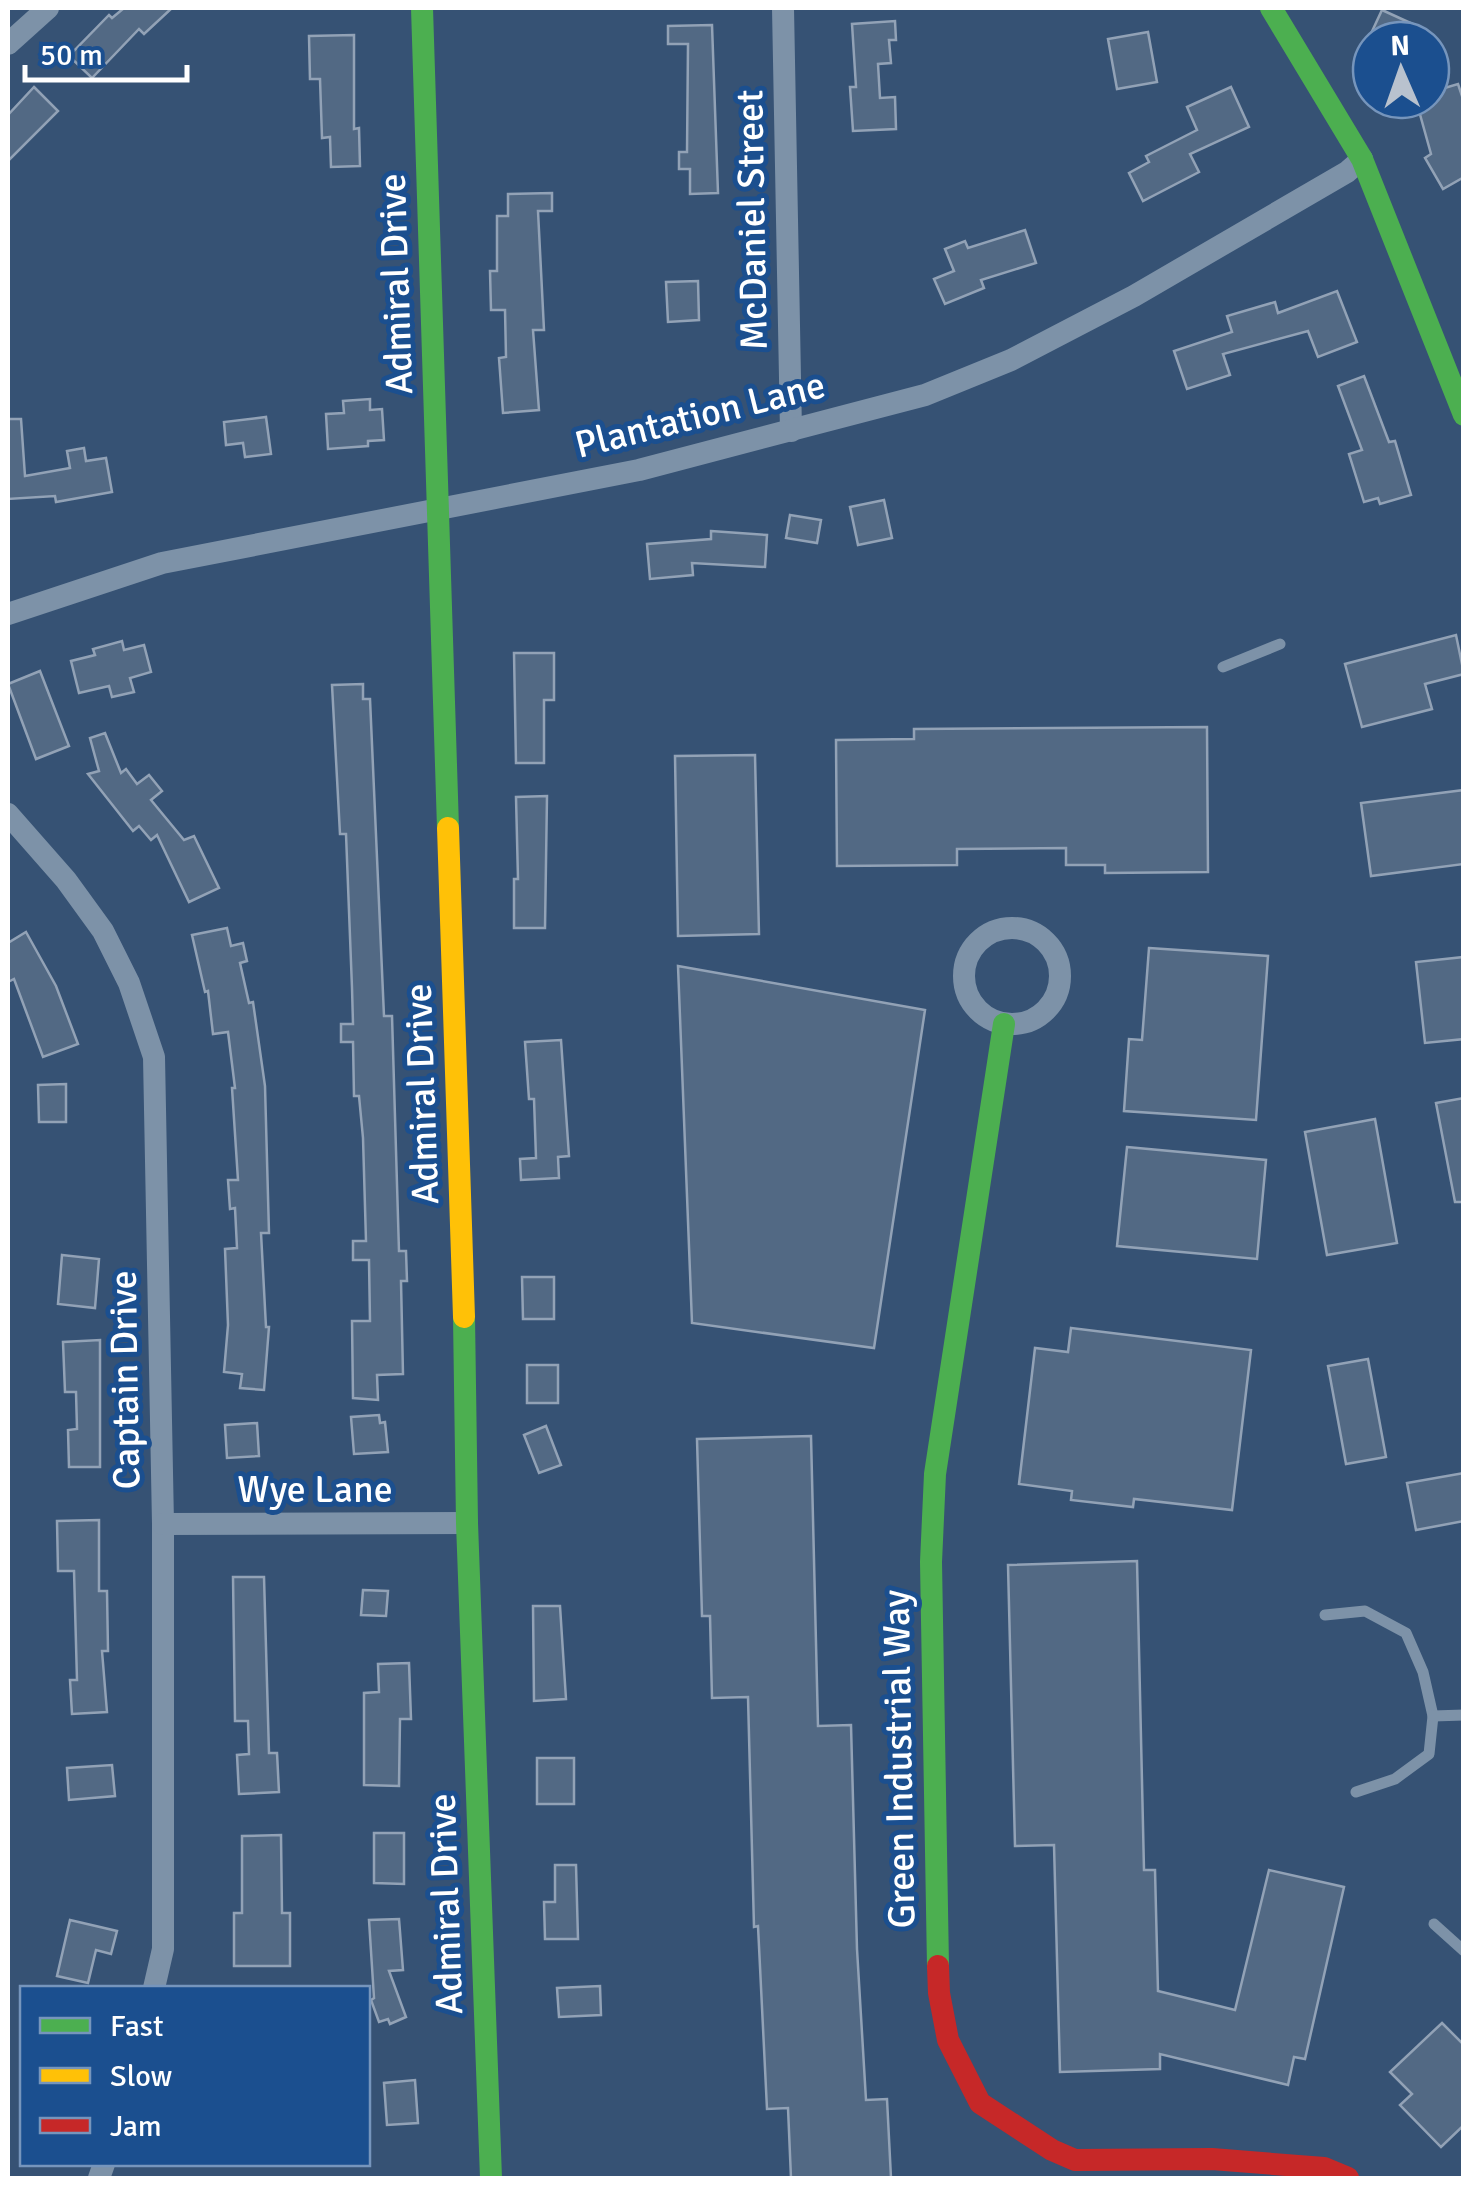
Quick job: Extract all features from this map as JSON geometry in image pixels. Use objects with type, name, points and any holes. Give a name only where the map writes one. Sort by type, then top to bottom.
[{"type":"street","points":[[8,44],[48,8]]},
{"type":"street","name":"Admiral Drive","points":[[422,8],[466,1356],[467,1523],[491,2178]]},
{"type":"street","name":"McDaniel Street","points":[[783,8],[790,431]]},
{"type":"street","points":[[1270,8],[1362,160],[1464,415]]},
{"type":"street","name":"Plantation Lane","points":[[8,614],[162,563],[639,470],[925,395],[1011,360],[1134,296],[1348,172],[1362,160]]},
{"type":"street","name":"Captain Drive","points":[[8,814],[66,880],[103,931],[128,983],[154,1057],[162,1524],[162,1949],[154,1986]]},
{"type":"street","points":[[1012,927],[1028,930],[1053,950],[1060,965],[1060,980],[1056,996],[1035,1018],[1020,1024],[1004,1024],[990,1019],[968,997],[964,966],[970,950],[981,938],[1012,927]]},
{"type":"street","name":"Green Industrial Way","points":[[1004,1024],[935,1474],[931,1562],[936,1940],[939,1993],[948,2040],[980,2103],[1052,2150],[1075,2160],[1155,2163],[1212,2159],[1324,2168],[1348,2178]]},
{"type":"street","name":"Wye Lane","points":[[162,1524],[467,1523]]},
{"type":"lane","points":[[1222,667],[1280,644]]},
{"type":"lane","points":[[1325,1615],[1364,1611],[1406,1633],[1423,1672],[1432,1716],[1430,1754],[1394,1780],[1356,1792]]},
{"type":"lane","points":[[1432,1716],[1464,1715]]},
{"type":"lane","points":[[1434,1924],[1464,1951]]},
{"type":"building","points":[[124,8],[172,8],[144,34],[139,29],[92,78],[69,56],[109,15],[112,18]]},
{"type":"building","points":[[1382,10],[1404,20],[1377,20]]},
{"type":"building","points":[[895,21],[896,40],[889,40],[891,63],[878,64],[880,98],[895,97],[896,129],[853,131],[850,87],[856,87],[852,24]]},
{"type":"building","points":[[712,25],[718,193],[690,194],[690,169],[679,169],[679,152],[687,152],[688,44],[668,44],[668,26]]},
{"type":"building","points":[[1148,32],[1157,82],[1117,89],[1108,39]]},
{"type":"building","points":[[354,35],[354,129],[359,128],[360,166],[331,167],[330,137],[322,138],[320,79],[310,79],[309,36]]},
{"type":"building","points":[[1458,84],[1464,102],[1464,177],[1443,189],[1425,158],[1431,154],[1422,120],[1451,120],[1451,86]]},
{"type":"building","points":[[34,87],[58,111],[8,161],[8,115]]},
{"type":"building","points":[[1231,87],[1249,127],[1190,154],[1199,172],[1143,201],[1129,173],[1149,162],[1146,156],[1197,130],[1187,107]]},
{"type":"building","points":[[552,193],[552,211],[538,211],[544,330],[533,330],[539,410],[503,413],[499,358],[506,357],[505,310],[491,310],[490,271],[497,271],[497,216],[508,216],[508,194]]},
{"type":"building","points":[[1025,230],[1036,263],[981,280],[984,288],[945,304],[934,279],[954,271],[945,249],[965,241],[968,248]]},
{"type":"building","points":[[698,281],[699,320],[668,322],[666,282]]},
{"type":"building","points":[[1337,291],[1357,342],[1318,357],[1308,331],[1223,354],[1230,375],[1187,389],[1174,351],[1232,332],[1227,316],[1275,302],[1278,313]]},
{"type":"building","points":[[1364,376],[1389,442],[1395,441],[1411,495],[1380,504],[1378,498],[1364,502],[1349,454],[1362,450],[1338,386]]},
{"type":"building","points":[[370,399],[370,410],[382,409],[384,440],[368,441],[368,446],[328,449],[326,414],[344,413],[343,401]]},
{"type":"building","points":[[266,417],[271,454],[245,457],[243,443],[226,445],[224,422]]},
{"type":"building","points":[[8,419],[21,419],[25,476],[70,468],[67,451],[84,448],[86,461],[106,458],[112,492],[56,502],[55,496],[8,499]]},
{"type":"building","points":[[884,500],[892,538],[858,545],[850,507]]},
{"type":"building","points":[[790,515],[821,520],[817,543],[786,538]]},
{"type":"building","points":[[711,531],[767,535],[765,567],[692,563],[693,575],[650,579],[647,544],[711,539]]},
{"type":"building","points":[[1456,635],[1464,674],[1425,684],[1432,709],[1362,727],[1345,664]]},
{"type":"building","points":[[122,641],[124,650],[144,645],[151,672],[130,678],[134,692],[112,697],[109,686],[79,693],[71,661],[95,655],[93,649]]},
{"type":"building","points":[[514,653],[554,653],[554,700],[544,700],[544,763],[516,763]]},
{"type":"building","points":[[40,671],[69,746],[36,759],[8,684]]},
{"type":"building","points":[[363,684],[363,699],[370,699],[384,1016],[392,1016],[399,1251],[406,1251],[407,1281],[401,1281],[403,1374],[377,1375],[378,1400],[353,1398],[352,1321],[370,1321],[369,1260],[353,1260],[353,1241],[366,1241],[363,1138],[359,1096],[354,1096],[353,1042],[341,1042],[341,1024],[353,1024],[346,834],[340,834],[332,685]]},
{"type":"building","points":[[1207,727],[1208,872],[1105,873],[1105,865],[1066,865],[1066,848],[957,849],[957,865],[837,866],[836,740],[914,739],[914,729]]},
{"type":"building","points":[[105,733],[121,773],[126,769],[137,784],[149,775],[162,791],[151,800],[184,840],[194,836],[219,888],[189,902],[157,835],[151,840],[139,826],[133,831],[88,774],[99,771],[90,738]]},
{"type":"building","points":[[755,755],[759,934],[678,936],[675,756]]},
{"type":"building","points":[[1464,790],[1464,864],[1371,876],[1361,803]]},
{"type":"building","points":[[547,796],[545,928],[514,928],[514,879],[518,879],[516,797]]},
{"type":"building","points":[[227,928],[231,946],[243,943],[247,961],[240,963],[249,1003],[253,1002],[265,1086],[269,1233],[261,1233],[269,1327],[264,1390],[240,1388],[242,1374],[224,1372],[228,1325],[225,1249],[237,1248],[235,1208],[230,1209],[228,1180],[238,1180],[235,1088],[228,1032],[213,1034],[208,991],[205,992],[192,935]]},
{"type":"building","points":[[26,932],[56,986],[78,1044],[43,1057],[14,979],[8,982],[8,943]]},
{"type":"building","points":[[1149,948],[1268,956],[1256,1120],[1124,1111],[1129,1039],[1142,1040]]},
{"type":"building","points":[[1464,957],[1464,1039],[1425,1043],[1416,962]]},
{"type":"building","points":[[678,966],[925,1010],[874,1348],[692,1323]]},
{"type":"building","points":[[561,1040],[569,1156],[558,1157],[559,1178],[521,1180],[520,1159],[536,1158],[534,1099],[529,1099],[525,1042]]},
{"type":"building","points":[[66,1084],[66,1122],[39,1122],[38,1085]]},
{"type":"building","points":[[1464,1098],[1464,1202],[1455,1202],[1436,1103]]},
{"type":"building","points":[[1375,1119],[1397,1243],[1327,1255],[1305,1132]]},
{"type":"building","points":[[1127,1147],[1266,1160],[1257,1259],[1117,1246]]},
{"type":"building","points":[[62,1255],[99,1259],[95,1308],[58,1304]]},
{"type":"building","points":[[522,1277],[554,1277],[554,1319],[523,1319]]},
{"type":"building","points":[[1071,1328],[1251,1350],[1232,1510],[1134,1499],[1133,1507],[1071,1500],[1072,1491],[1019,1484],[1035,1348],[1068,1352]]},
{"type":"building","points":[[100,1340],[100,1467],[69,1467],[68,1430],[77,1429],[76,1392],[65,1392],[63,1342]]},
{"type":"building","points":[[1368,1359],[1386,1457],[1346,1464],[1328,1366]]},
{"type":"building","points":[[527,1365],[558,1365],[558,1403],[527,1403]]},
{"type":"building","points":[[379,1415],[380,1423],[385,1422],[388,1452],[354,1454],[351,1417]]},
{"type":"building","points":[[257,1423],[259,1456],[227,1458],[225,1425]]},
{"type":"building","points":[[546,1426],[561,1465],[539,1473],[524,1435]]},
{"type":"building","points":[[811,1436],[818,1726],[851,1725],[866,2100],[887,2099],[891,2178],[791,2178],[788,2108],[767,2109],[758,1926],[754,1927],[748,1697],[712,1698],[710,1616],[702,1616],[697,1439]]},
{"type":"building","points":[[1464,1473],[1464,1521],[1416,1530],[1407,1483]]},
{"type":"building","points":[[99,1520],[99,1591],[107,1591],[108,1651],[102,1651],[107,1712],[72,1714],[70,1680],[77,1680],[74,1571],[58,1571],[57,1521]]},
{"type":"building","points":[[1137,1561],[1144,1870],[1155,1870],[1158,1991],[1235,2010],[1269,1870],[1344,1887],[1305,2059],[1294,2057],[1288,2085],[1160,2054],[1160,2069],[1060,2072],[1054,1845],[1015,1846],[1008,1565]]},
{"type":"building","points":[[233,1577],[264,1577],[269,1753],[277,1753],[279,1792],[239,1794],[237,1755],[249,1754],[248,1721],[235,1721]]},
{"type":"building","points":[[363,1590],[388,1591],[386,1616],[361,1615]]},
{"type":"building","points":[[533,1606],[560,1606],[566,1699],[534,1701]]},
{"type":"building","points":[[409,1663],[411,1719],[400,1719],[399,1786],[364,1785],[364,1693],[379,1692],[378,1664]]},
{"type":"building","points":[[537,1758],[574,1758],[574,1804],[537,1804]]},
{"type":"building","points":[[112,1765],[115,1796],[69,1800],[67,1768]]},
{"type":"building","points":[[374,1833],[404,1833],[404,1884],[374,1883]]},
{"type":"building","points":[[281,1835],[282,1913],[290,1913],[290,1966],[234,1966],[234,1913],[242,1913],[242,1836]]},
{"type":"building","points":[[555,1865],[576,1865],[578,1939],[545,1939],[544,1902],[555,1902]]},
{"type":"building","points":[[399,1919],[403,1970],[389,1971],[406,2017],[390,2024],[388,2019],[379,2022],[371,2000],[374,1998],[369,1920]]},
{"type":"building","points":[[70,1920],[117,1931],[111,1954],[96,1950],[88,1983],[57,1976]]},
{"type":"building","points":[[600,1986],[601,2015],[559,2017],[557,1988]]},
{"type":"building","points":[[1442,2023],[1464,2045],[1464,2125],[1441,2147],[1400,2105],[1412,2094],[1390,2072]]},
{"type":"building","points":[[415,2080],[418,2123],[387,2125],[384,2083]]},
{"type":"traffic: fast","points":[[422,8],[448,828]]},
{"type":"traffic: fast","points":[[1271,8],[1362,159],[1464,415]]},
{"type":"traffic: fast","points":[[938,1966],[931,1562],[935,1474],[1004,1024]]},
{"type":"traffic: fast","points":[[464,1317],[467,1523],[491,2178]]},
{"type":"traffic: slow","points":[[448,828],[464,1317]]},
{"type":"traffic: jam","points":[[938,1966],[948,2040],[980,2103],[1052,2150],[1075,2160],[1212,2159],[1324,2168],[1348,2178]]}]
